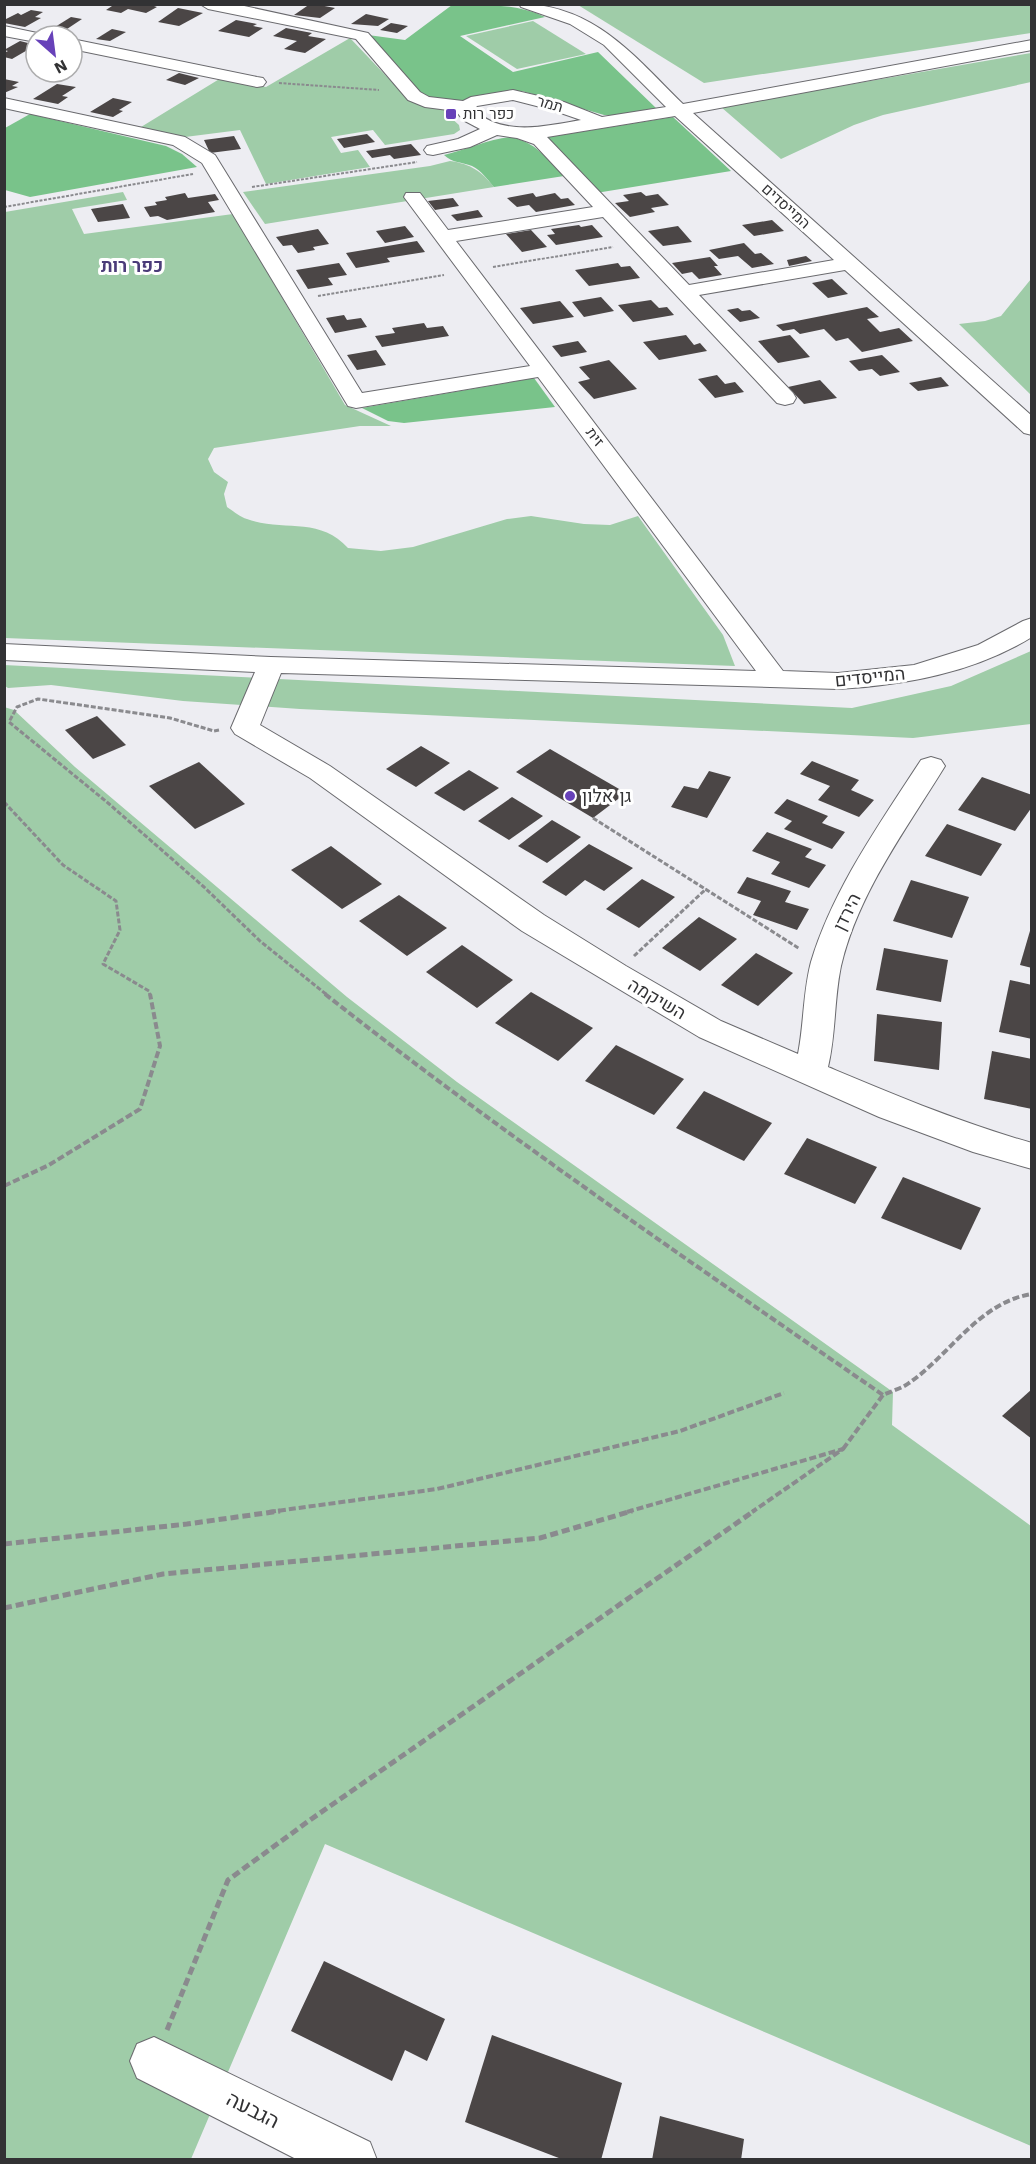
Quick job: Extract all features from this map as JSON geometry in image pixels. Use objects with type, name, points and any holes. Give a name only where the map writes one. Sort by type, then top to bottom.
[{"type":"street","name":"המייסדים","points":[[527,4],[556,13],[596,32],[1032,428]]},
{"type":"street","points":[[219,5],[362,36],[411,92],[425,102],[472,104],[555,122]]},
{"type":"street","points":[[7,33],[24,35]]},
{"type":"street","name":"תמר","points":[[599,123],[588,115],[520,96],[501,96],[472,104],[465,111],[470,118],[522,134],[599,123],[680,110],[1032,45]]},
{"type":"street","points":[[84,46],[257,82]]},
{"type":"street","points":[[4,103],[179,141],[209,159],[218,170],[356,401],[544,369]]},
{"type":"street","points":[[434,150],[464,143],[497,128]]},
{"type":"street","points":[[522,134],[540,140],[785,398]]},
{"type":"street","name":"זית","points":[[413,197],[761,657],[775,680]]},
{"type":"street","points":[[443,237],[607,211]]},
{"type":"street","points":[[684,292],[849,263]]},
{"type":"street","name":"המייסדים","points":[[4,652],[271,665],[838,681],[900,675],[978,656],[1032,626]]},
{"type":"street","points":[[245,728],[271,665]]},
{"type":"street","name":"השיקמה","points":[[245,728],[320,772],[533,923],[710,1029],[810,1074],[922,1120],[985,1143],[1032,1156]]},
{"type":"street","name":"הירדן","points":[[810,1074],[819,1031],[826,965],[835,938],[856,892],[931,766]]},
{"type":"street","name":"הגבעה","points":[[154,2061],[352,2160]]},
{"type":"path","points":[[257,82],[411,92]]},
{"type":"path","points":[[230,191],[441,159],[434,150]]},
{"type":"path","points":[[4,207],[218,170]]},
{"type":"path","points":[[245,728],[214,731],[170,718],[38,699],[17,707],[9,722],[82,778],[211,893],[265,947],[425,1069],[634,1222],[883,1395]]},
{"type":"path","points":[[4,802],[63,865],[116,901],[120,930],[103,964],[149,991],[160,1046],[140,1109],[49,1165],[4,1186]]},
{"type":"path","points":[[593,818],[826,965]]},
{"type":"path","points":[[615,974],[706,889]]},
{"type":"path","points":[[154,2061],[228,1880],[310,1820],[843,1449],[883,1395],[907,1384],[1001,1303],[1021,1293],[1032,1294]]},
{"type":"path","points":[[4,1544],[187,1524],[437,1489],[680,1431],[784,1394]]},
{"type":"path","points":[[4,1608],[163,1574],[540,1538],[843,1449]]},
{"type":"green space","points":[[452,5],[511,7],[545,17],[460,36],[513,72],[598,52],[656,108],[604,115],[522,91],[458,102],[418,93],[368,35],[405,40]]},
{"type":"green space","points":[[578,5],[1031,5],[1031,33],[704,83]]},
{"type":"green space","points":[[533,21],[586,54],[517,69],[466,36]]},
{"type":"green space","points":[[350,38],[410,101],[450,108],[449,116],[459,125],[460,130],[454,134],[385,145],[373,130],[331,137],[341,153],[358,150],[370,167],[266,184],[240,130],[185,137],[141,127],[221,78],[266,87]]},
{"type":"green space","points":[[1031,53],[1031,82],[883,115],[854,125],[781,159],[721,107]]},
{"type":"green space","points":[[30,114],[166,146],[182,154],[197,167],[30,197],[5,190],[5,128]]},
{"type":"green space","points":[[673,117],[731,171],[596,193],[543,138]]},
{"type":"green space","points":[[510,137],[527,142],[534,147],[564,176],[494,187],[476,168],[444,155],[494,140]]},
{"type":"green space","points":[[450,161],[475,169],[494,187],[265,224],[243,192],[430,166]]},
{"type":"green space","points":[[123,192],[127,200],[72,209],[84,234],[233,214],[345,405],[391,426],[360,426],[214,448],[208,459],[214,472],[228,482],[224,494],[227,507],[244,518],[261,523],[300,526],[325,532],[337,538],[348,548],[381,551],[413,547],[507,519],[531,516],[584,524],[610,525],[638,516],[723,635],[735,666],[5,638],[5,212]]},
{"type":"green space","points":[[1031,279],[1031,395],[959,324],[985,321],[1001,316]]},
{"type":"green space","points":[[534,378],[555,407],[404,423],[388,421],[362,408]]},
{"type":"green space","points":[[1031,651],[1031,724],[913,738],[300,709],[183,701],[51,685],[8,688],[5,686],[4,665],[852,708],[951,686]]},
{"type":"green space","points":[[4,707],[14,710],[75,767],[347,997],[457,1082],[893,1392],[892,1425],[1031,1526],[1031,2146],[325,1844],[191,2159],[5,2159]]},
{"type":"building","points":[[115,4],[148,4],[157,7],[146,13],[128,9],[121,13],[106,10]]},
{"type":"building","points":[[310,4],[335,8],[320,18],[294,15]]},
{"type":"building","points":[[178,8],[203,13],[179,26],[158,22]]},
{"type":"building","points":[[31,10],[43,12],[35,17],[41,18],[30,24],[24,24],[24,27],[4,23],[4,20],[18,13],[21,15]]},
{"type":"building","points":[[366,14],[389,19],[378,26],[351,24]]},
{"type":"building","points":[[71,17],[82,19],[74,24],[60,24]]},
{"type":"building","points":[[236,20],[257,24],[253,26],[263,28],[249,37],[218,31]]},
{"type":"building","points":[[391,23],[408,26],[397,33],[380,30]]},
{"type":"building","points":[[286,28],[312,33],[308,36],[326,39],[305,53],[284,49],[297,41],[273,36]]},
{"type":"building","points":[[112,29],[126,32],[110,41],[96,39]]},
{"type":"building","points":[[20,41],[24,42],[24,52],[12,59],[4,57],[4,53],[8,51],[4,50]]},
{"type":"building","points":[[179,73],[199,78],[185,85],[166,80]]},
{"type":"building","points":[[4,79],[19,82],[12,86],[18,87],[4,93]]},
{"type":"building","points":[[57,84],[76,87],[62,96],[68,97],[58,104],[33,99]]},
{"type":"building","points":[[113,98],[132,102],[113,117],[90,112]]},
{"type":"building","points":[[367,134],[375,142],[344,148],[337,139]]},
{"type":"building","points":[[234,136],[241,149],[210,153],[204,140]]},
{"type":"building","points":[[411,144],[421,155],[394,159],[390,155],[372,158],[366,151]]},
{"type":"building","points":[[641,192],[646,196],[658,194],[669,205],[651,208],[655,212],[630,217],[615,203],[629,201],[623,195]]},
{"type":"building","points":[[185,193],[188,198],[215,194],[219,200],[208,202],[215,212],[167,220],[158,216],[150,217],[144,207],[157,205],[155,202],[167,200],[165,197]]},
{"type":"building","points":[[533,193],[536,197],[555,193],[561,199],[568,198],[575,205],[536,212],[529,205],[517,207],[507,198]]},
{"type":"building","points":[[453,198],[459,206],[435,210],[428,201]]},
{"type":"building","points":[[123,204],[130,218],[98,222],[91,209]]},
{"type":"building","points":[[478,210],[483,217],[457,221],[451,215]]},
{"type":"building","points":[[772,220],[784,231],[754,236],[742,225]]},
{"type":"building","points":[[579,225],[581,227],[592,225],[603,237],[556,245],[547,235],[555,234],[551,229]]},
{"type":"building","points":[[405,226],[414,237],[385,243],[376,231]]},
{"type":"building","points":[[678,226],[692,242],[663,246],[648,231]]},
{"type":"building","points":[[318,229],[329,244],[313,247],[315,250],[298,253],[292,245],[283,246],[276,237]]},
{"type":"building","points":[[531,230],[547,247],[522,252],[506,234]]},
{"type":"building","points":[[417,241],[425,252],[387,258],[390,262],[356,268],[346,253]]},
{"type":"building","points":[[744,243],[755,254],[761,253],[774,264],[752,268],[738,256],[719,259],[709,250]]},
{"type":"building","points":[[806,256],[812,261],[789,266],[787,260]]},
{"type":"building","points":[[710,257],[722,275],[699,279],[692,272],[682,274],[672,263]]},
{"type":"building","points":[[339,263],[347,275],[328,278],[333,285],[308,289],[296,270]]},
{"type":"building","points":[[618,263],[621,267],[630,266],[640,278],[589,286],[575,270]]},
{"type":"building","points":[[832,279],[848,294],[828,298],[812,283]]},
{"type":"building","points":[[601,297],[614,311],[584,317],[572,302]]},
{"type":"building","points":[[651,300],[659,308],[667,307],[674,315],[633,322],[618,305]]},
{"type":"building","points":[[560,301],[574,317],[533,324],[520,308]]},
{"type":"building","points":[[867,307],[879,317],[867,319],[880,332],[899,328],[913,341],[862,352],[848,338],[836,341],[824,329],[800,334],[794,329],[783,331],[776,325]]},
{"type":"building","points":[[738,308],[742,311],[750,310],[760,318],[740,322],[727,310]]},
{"type":"building","points":[[344,315],[347,320],[361,318],[367,327],[335,333],[326,318]]},
{"type":"building","points":[[424,323],[427,328],[443,326],[449,336],[382,347],[375,336],[395,333],[392,328]]},
{"type":"building","points":[[686,335],[694,345],[700,343],[707,351],[659,360],[643,342]]},
{"type":"building","points":[[790,335],[810,357],[778,363],[758,341]]},
{"type":"building","points":[[578,341],[587,352],[561,357],[552,346]]},
{"type":"building","points":[[376,350],[386,365],[357,370],[347,355]]},
{"type":"building","points":[[882,355],[900,372],[880,376],[872,369],[859,371],[849,361]]},
{"type":"building","points":[[609,360],[637,389],[594,399],[578,382],[590,379],[579,367]]},
{"type":"building","points":[[717,375],[725,384],[735,382],[744,392],[715,398],[698,379]]},
{"type":"building","points":[[941,377],[949,386],[918,391],[909,383]]},
{"type":"building","points":[[820,380],[837,398],[804,404],[788,387]]},
{"type":"building","points":[[97,716],[126,745],[93,759],[65,730]]},
{"type":"building","points":[[421,746],[450,763],[416,787],[386,769]]},
{"type":"building","points":[[550,749],[626,793],[593,818],[516,772]]},
{"type":"building","points":[[812,761],[859,780],[851,790],[874,800],[859,817],[818,800],[830,786],[800,774]]},
{"type":"building","points":[[199,762],[245,804],[195,829],[149,786]]},
{"type":"building","points":[[469,770],[499,788],[464,811],[434,793]]},
{"type":"building","points":[[709,771],[731,777],[707,818],[671,807],[684,786],[698,789]]},
{"type":"building","points":[[982,777],[1032,795],[1032,807],[1015,831],[958,810]]},
{"type":"building","points":[[512,797],[543,816],[509,840],[478,821]]},
{"type":"building","points":[[787,799],[828,816],[822,823],[845,832],[832,849],[784,829],[792,821],[774,813]]},
{"type":"building","points":[[552,820],[581,837],[547,863],[518,846]]},
{"type":"building","points":[[947,824],[1002,844],[981,876],[925,856]]},
{"type":"building","points":[[767,832],[812,849],[805,857],[826,865],[809,888],[771,874],[780,862],[752,851]]},
{"type":"building","points":[[589,844],[633,868],[604,891],[585,880],[566,896],[542,882]]},
{"type":"building","points":[[331,846],[382,884],[342,909],[291,870]]},
{"type":"building","points":[[747,877],[791,891],[785,902],[809,909],[797,930],[753,915],[761,901],[737,893]]},
{"type":"building","points":[[642,879],[675,897],[639,928],[606,909]]},
{"type":"building","points":[[911,880],[969,897],[952,938],[893,921]]},
{"type":"building","points":[[399,895],[447,928],[407,956],[359,921]]},
{"type":"building","points":[[699,917],[737,939],[700,971],[662,948]]},
{"type":"building","points":[[1032,924],[1032,968],[1020,965]]},
{"type":"building","points":[[462,945],[513,980],[477,1008],[426,972]]},
{"type":"building","points":[[884,948],[948,960],[941,1002],[876,990]]},
{"type":"building","points":[[756,953],[793,973],[758,1006],[721,985]]},
{"type":"building","points":[[1010,980],[1032,985],[1032,1039],[999,1032]]},
{"type":"building","points":[[531,992],[593,1028],[558,1061],[495,1023]]},
{"type":"building","points":[[877,1014],[942,1022],[939,1070],[874,1061]]},
{"type":"building","points":[[616,1045],[684,1079],[654,1115],[585,1081]]},
{"type":"building","points":[[992,1051],[1032,1059],[1032,1109],[984,1099]]},
{"type":"building","points":[[704,1091],[772,1123],[744,1161],[676,1128]]},
{"type":"building","points":[[807,1138],[877,1167],[855,1204],[784,1174]]},
{"type":"building","points":[[903,1177],[981,1208],[961,1250],[881,1218]]},
{"type":"building","points":[[1032,1389],[1032,1439],[1002,1416]]},
{"type":"building","points":[[324,1961],[445,2019],[427,2061],[405,2050],[392,2081],[291,2031]]},
{"type":"building","points":[[492,2035],[622,2083],[601,2160],[564,2160],[465,2122]]},
{"type":"building","points":[[660,2116],[744,2139],[741,2160],[652,2160]]},
{"type":"place","name":"כפר רות","points":[[451,114]]},
{"type":"place","name":"גן אלון","points":[[570,796]]},
{"type":"district","name":"כפר רות","points":[[132,266]]}]
